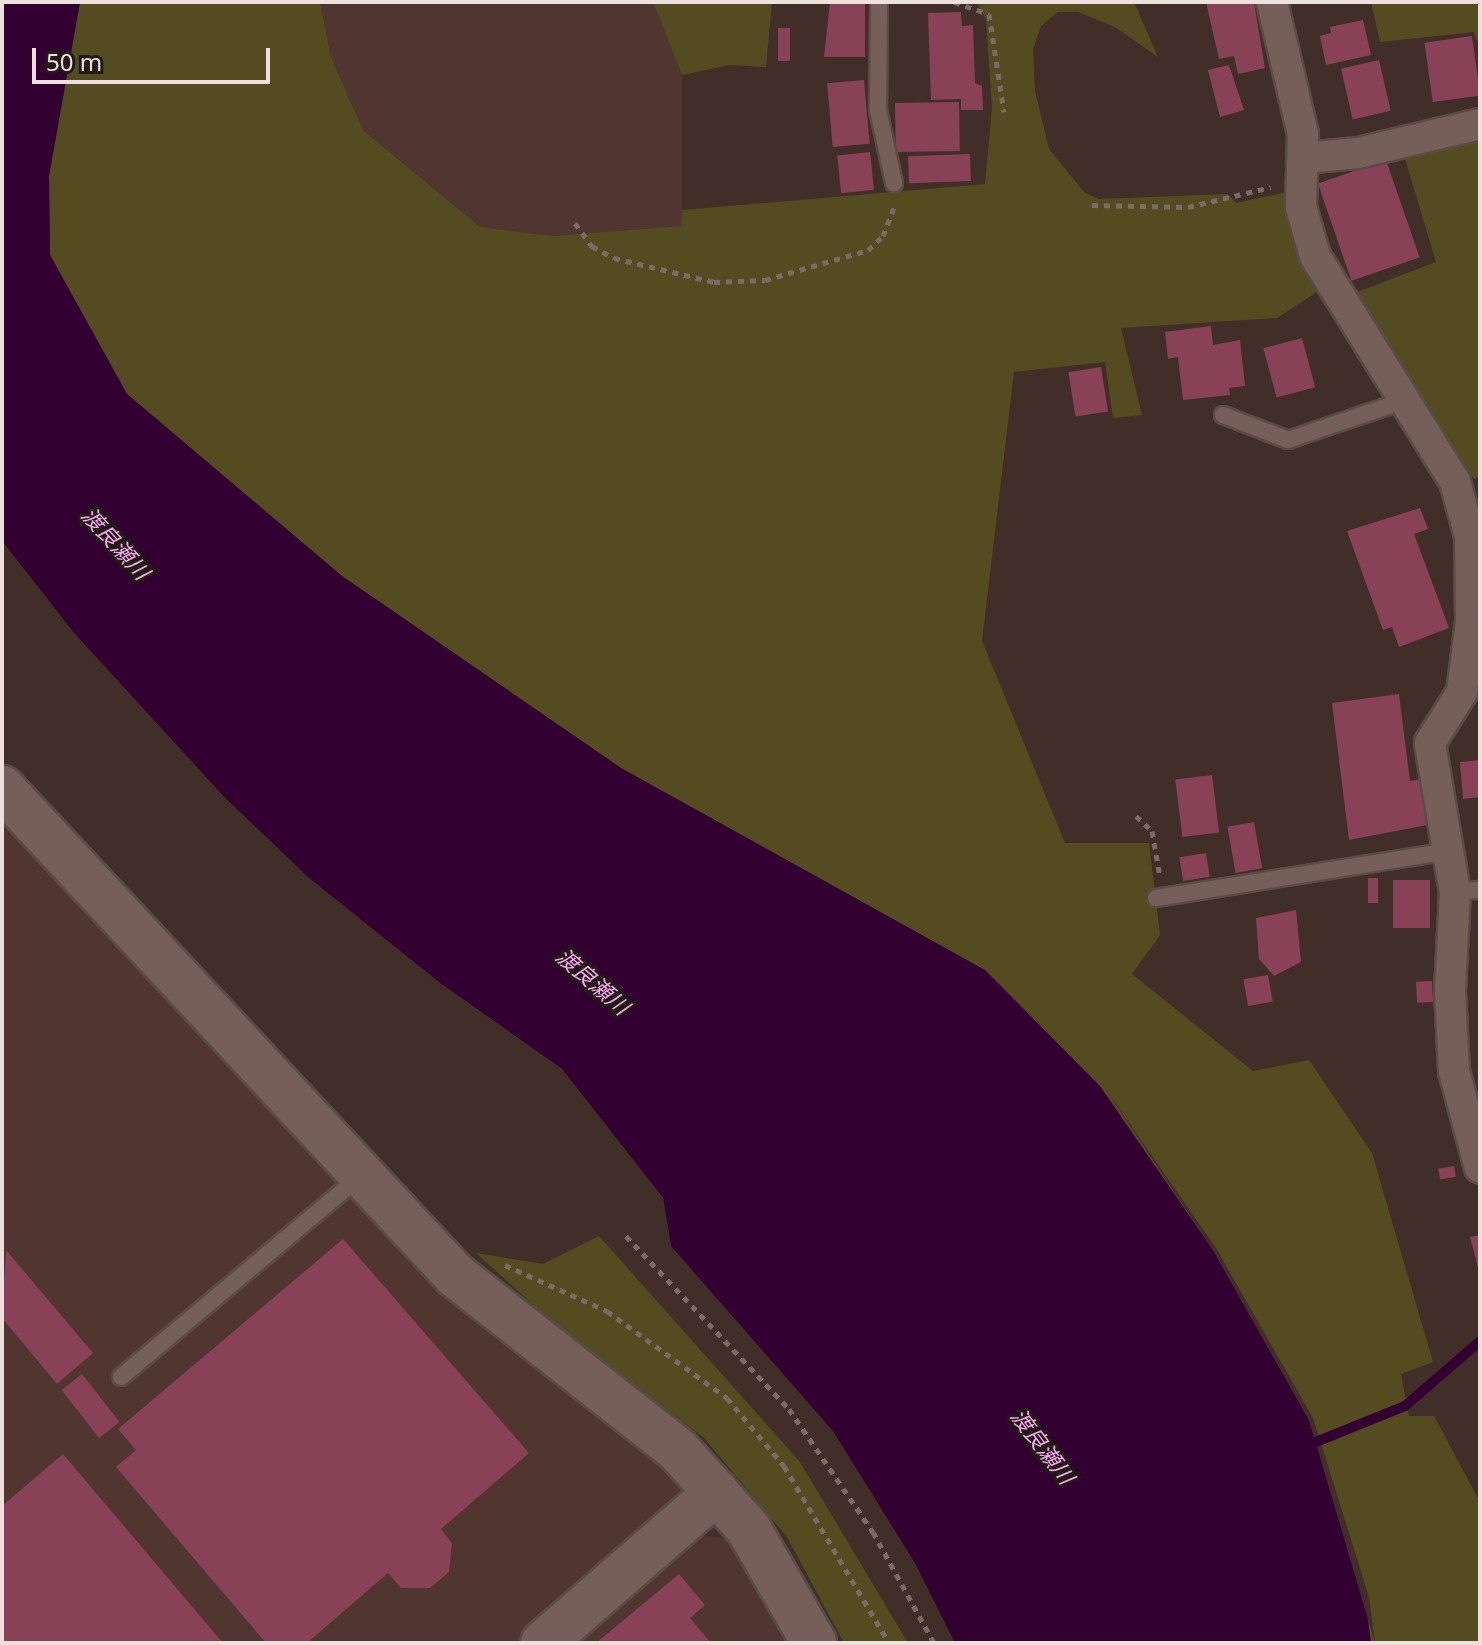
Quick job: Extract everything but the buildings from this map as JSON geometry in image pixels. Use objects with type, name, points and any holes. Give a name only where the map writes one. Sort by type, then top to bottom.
[{"type":"street","points":[[1272,2],[1297,100],[1302,171],[1321,269],[1406,400],[1465,509],[1476,622],[1462,692],[1430,743],[1450,851],[1468,891],[1450,990],[1454,1071],[1480,1168]]},
{"type":"street","points":[[1302,171],[1358,153],[1480,124]]},
{"type":"street","points":[[2,788],[359,1177],[455,1275],[640,1417],[717,1492],[769,1557],[814,1643]]},
{"type":"street","points":[[543,1643],[717,1492]]},
{"type":"lane","points":[[879,2],[878,110],[894,183]]},
{"type":"lane","points":[[1223,415],[1288,440],[1406,400]]},
{"type":"lane","points":[[1159,898],[1450,851]]},
{"type":"lane","points":[[121,1377],[359,1177]]},
{"type":"path","points":[[954,2],[989,14],[1004,112]]},
{"type":"path","points":[[1092,205],[1188,207],[1302,171]]},
{"type":"path","points":[[575,223],[592,246],[614,258],[714,282],[765,280],[868,250],[883,236],[895,206],[894,183]]},
{"type":"path","points":[[1136,816],[1152,831],[1159,898]]},
{"type":"path","points":[[626,1236],[789,1409],[873,1532],[934,1643]]},
{"type":"path","points":[[455,1275],[480,1265],[533,1274],[607,1311],[727,1398],[784,1466],[889,1643]]},
{"type":"shaded area","points":[[80,2],[320,2],[331,57],[363,130],[480,227],[552,236],[681,226],[682,210],[985,184],[992,108],[986,20],[977,2],[1134,2],[1158,57],[1115,27],[1078,12],[1058,12],[1041,26],[1033,49],[1035,91],[1049,149],[1085,193],[1099,199],[1228,194],[1236,203],[1287,192],[1305,272],[1317,292],[1277,318],[1121,328],[1142,415],[1113,418],[1105,362],[1014,372],[982,641],[1065,843],[1149,843],[1160,935],[1132,974],[1253,1071],[1309,1060],[1372,1153],[1433,1362],[1401,1374],[1409,1416],[1434,1416],[1480,1502],[1480,1643],[1371,1643],[1365,1599],[1213,1250],[621,768],[342,576],[127,394],[50,255],[49,176]]},
{"type":"shaded area","points":[[320,2],[653,2],[682,75],[682,226],[552,236],[480,227],[363,130],[331,57]]},
{"type":"shaded area","points":[[653,2],[772,2],[766,67],[730,65],[682,75]]},
{"type":"shaded area","points":[[1371,2],[1480,2],[1480,50],[1474,32],[1380,42]]},
{"type":"shaded area","points":[[1480,134],[1480,477],[1474,479],[1352,294],[1436,262],[1403,152]]},
{"type":"shaded area","points":[[2,821],[437,1284],[680,1482],[678,1506],[520,1643],[2,1643]]},
{"type":"shaded area","points":[[599,1236],[800,1462],[908,1643],[844,1643],[787,1537],[704,1438],[550,1320],[476,1253],[543,1264]]},
{"type":"shaded area","points":[[703,1536],[730,1538],[791,1643],[577,1643]]},
{"type":"water","name":"渡良瀬川","points":[[2,2],[80,2],[49,176],[50,255],[127,394],[342,576],[621,768],[985,970],[1100,1086],[1213,1250],[1309,1420],[1365,1599],[1371,1643],[955,1643],[915,1563],[833,1431],[671,1246],[663,1198],[562,1069],[440,983],[309,878],[225,798],[74,633],[2,541]]},
{"type":"pier","points":[[2,541],[74,633],[225,798],[309,878],[440,983],[562,1069],[663,1198],[671,1246],[659,1200],[560,1072],[438,987],[307,881],[223,801],[71,636],[9,560]]},
{"type":"pier","points":[[1100,1081],[1216,1248],[1313,1418],[1369,1597],[1375,1643],[1309,1420],[1213,1250]]},
{"type":"waterway","points":[[1306,1446],[1405,1406],[1480,1341]]}]
